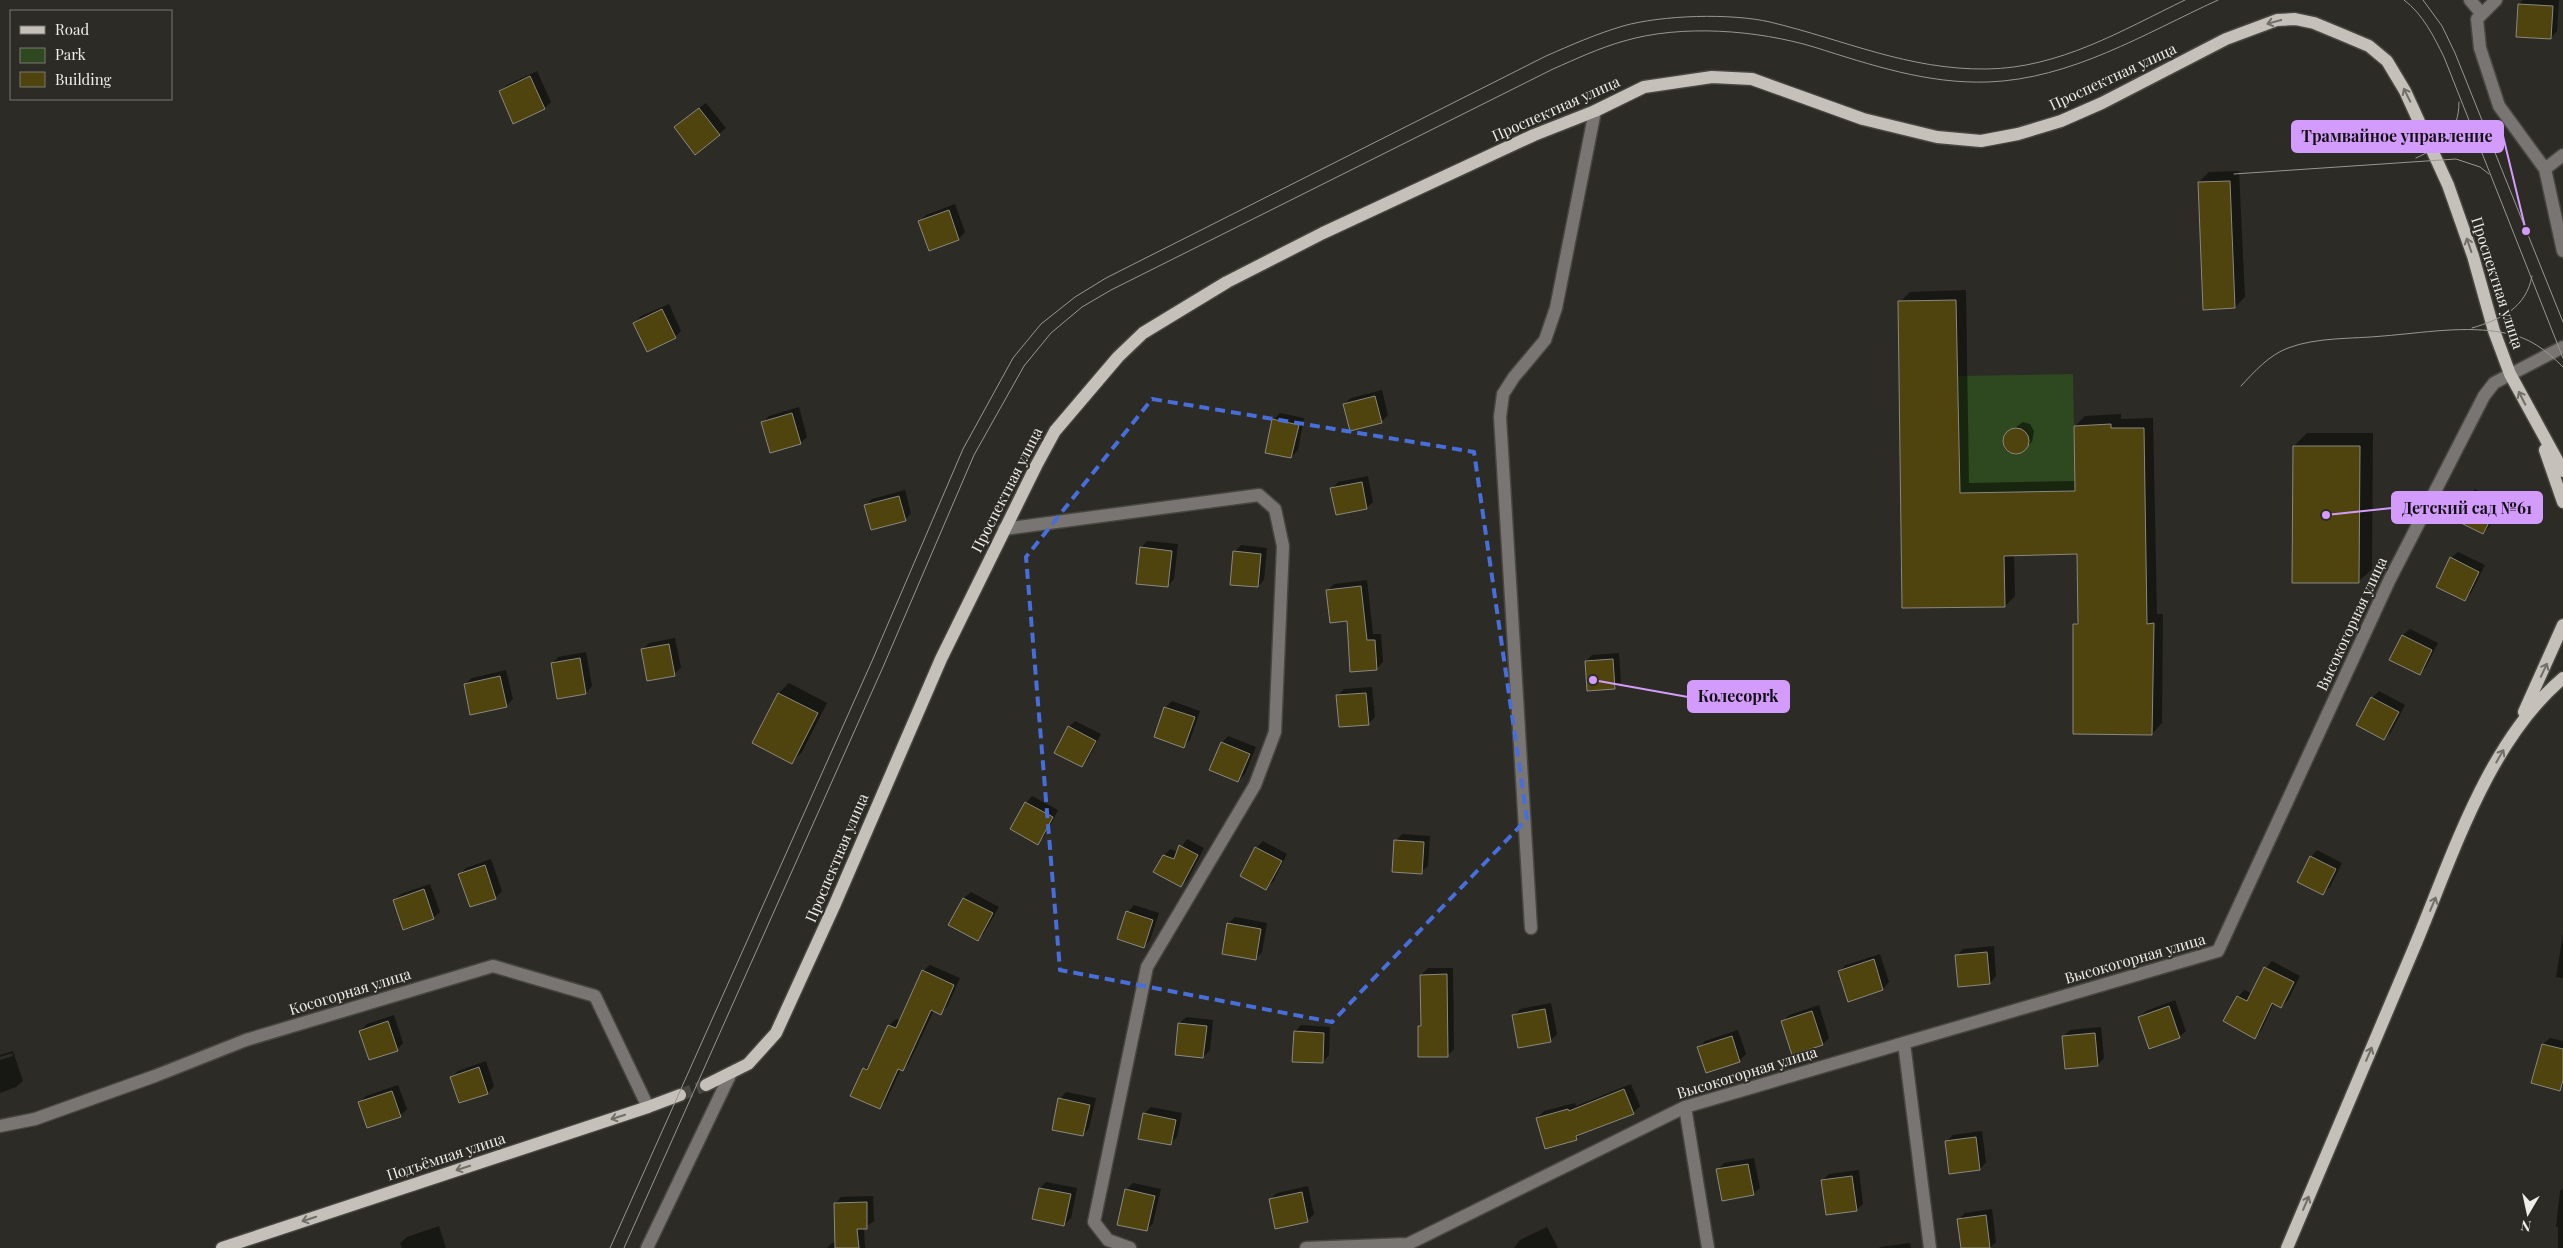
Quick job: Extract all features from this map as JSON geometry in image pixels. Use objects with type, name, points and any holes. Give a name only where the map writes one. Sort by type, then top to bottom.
[{"type":"main road","name":"Проспектная улица","points":[[731,1073],[748,1064],[776,1033],[791,1004],[941,658],[1004,529],[1055,431],[1118,357],[1143,333],[1177,310],[1323,233],[1534,135],[1652,86],[1712,76],[1752,79],[1863,119],[1937,137],[1980,141],[2018,134],[2060,121],[2102,103],[2226,39],[2277,20],[2295,19],[2314,23],[2369,46],[2387,61],[2405,91],[2448,185],[2473,256],[2494,331],[2510,374],[2563,471]]},
{"type":"main road","points":[[2538,426],[2563,502]]},
{"type":"main road","points":[[2287,1248],[2476,801],[2515,730],[2563,624]]},
{"type":"main road","points":[[2515,730],[2545,694],[2563,678]]},
{"type":"main road","points":[[706,1085],[731,1073]]},
{"type":"main road","name":"Подъёмная улица","points":[[222,1248],[648,1107],[680,1094]]},
{"type":"street","points":[[2470,0],[2481,13]]},
{"type":"street","points":[[2496,0],[2477,18],[2480,48],[2499,106],[2545,169],[2563,251]]},
{"type":"street","points":[[1531,928],[1500,417],[1503,394],[1514,377],[1545,340],[1556,308],[1595,111]]},
{"type":"street","points":[[2545,169],[2563,155]]},
{"type":"street","name":"Высокогорная улица","points":[[1404,1246],[1685,1107],[2218,952],[2390,581],[2484,396],[2494,383],[2563,347]]},
{"type":"street","points":[[1004,529],[1259,495],[1275,509],[1283,546],[1274,732],[1254,786],[1147,967],[1094,1222],[1108,1240],[1130,1248]]},
{"type":"street","name":"Косогорная улица","points":[[0,1126],[44,1116],[246,1040],[493,966],[595,996],[648,1107]]},
{"type":"street","points":[[1904,1043],[1930,1248]]},
{"type":"street","points":[[647,1248],[731,1073]]},
{"type":"street","points":[[1685,1107],[1708,1248]]},
{"type":"street","points":[[1306,1248],[1404,1246]]},
{"type":"highlighted area","points":[[1152,399],[1474,452],[1527,819],[1332,1022],[1060,970],[1026,557]]},
{"type":"green space","points":[[2073,374],[2075,491],[1960,493],[1958,376]],"holes":[[[2012,429],[2020,429],[2028,438],[2025,450],[2019,454],[2005,450],[2003,447],[2005,434]]]},
{"type":"building","points":[[2518,4],[2553,6],[2551,39],[2516,37]]},
{"type":"building","points":[[530,76],[545,109],[513,124],[499,91]]},
{"type":"building","points":[[699,108],[720,135],[695,155],[674,127]]},
{"type":"building","points":[[2230,181],[2235,308],[2203,310],[2198,182]]},
{"type":"building","points":[[949,210],[959,240],[929,251],[918,221]]},
{"type":"building","points":[[1956,300],[1960,493],[2075,491],[2074,426],[2111,424],[2111,428],[2144,428],[2147,624],[2154,623],[2152,735],[2073,734],[2073,624],[2078,624],[2077,554],[2004,556],[2005,607],[1902,608],[1898,301]]},
{"type":"building","points":[[662,309],[676,338],[647,352],[633,323]]},
{"type":"building","points":[[1375,396],[1382,423],[1350,431],[1343,404]]},
{"type":"building","points":[[792,413],[801,444],[770,453],[761,422]]},
{"type":"building","points":[[1272,419],[1299,425],[1291,458],[1265,453]]},
{"type":"building","points":[[2016,428],[2025,432],[2029,441],[2025,450],[2016,454],[2007,450],[2003,441],[2007,432]]},
{"type":"building","points":[[2293,446],[2360,446],[2359,583],[2292,583]]},
{"type":"building","points":[[1362,482],[1367,509],[1336,515],[1330,488]]},
{"type":"building","points":[[2467,495],[2496,509],[2483,534],[2455,520]]},
{"type":"building","points":[[899,496],[906,521],[871,530],[864,505]]},
{"type":"building","points":[[1140,547],[1172,551],[1168,587],[1136,584]]},
{"type":"building","points":[[1233,551],[1261,554],[1258,587],[1230,585]]},
{"type":"building","points":[[2450,557],[2479,572],[2465,601],[2436,587]]},
{"type":"building","points":[[1361,586],[1367,640],[1375,640],[1377,670],[1350,672],[1347,621],[1330,623],[1326,590]]},
{"type":"building","points":[[2402,635],[2432,650],[2420,675],[2389,660]]},
{"type":"building","points":[[669,644],[675,676],[647,681],[641,649]]},
{"type":"building","points":[[580,658],[586,694],[557,699],[551,663]]},
{"type":"building","points":[[1613,659],[1615,689],[1587,691],[1585,661]]},
{"type":"building","points":[[500,676],[507,707],[470,715],[464,684]]},
{"type":"building","points":[[778,693],[818,713],[792,764],[752,743]]},
{"type":"building","points":[[1366,693],[1369,725],[1339,727],[1336,695]]},
{"type":"building","points":[[2371,697],[2399,712],[2384,740],[2356,725]]},
{"type":"building","points":[[1164,707],[1195,717],[1184,748],[1154,737]]},
{"type":"building","points":[[1068,726],[1096,741],[1082,767],[1054,753]]},
{"type":"building","points":[[1221,742],[1250,754],[1238,782],[1209,770]]},
{"type":"building","points":[[1025,802],[1053,817],[1038,845],[1010,829]]},
{"type":"building","points":[[1394,840],[1424,842],[1422,874],[1392,872]]},
{"type":"building","points":[[1179,845],[1198,855],[1181,887],[1153,872],[1163,855],[1174,859]]},
{"type":"building","points":[[1255,847],[1282,861],[1266,890],[1240,876]]},
{"type":"building","points":[[2310,856],[2336,869],[2323,895],[2297,882]]},
{"type":"building","points":[[485,865],[496,899],[470,907],[458,874]]},
{"type":"building","points":[[424,889],[434,919],[403,930],[393,900]]},
{"type":"building","points":[[963,898],[993,913],[978,941],[948,925]]},
{"type":"building","points":[[1126,911],[1153,920],[1144,948],[1117,939]]},
{"type":"building","points":[[1227,923],[1261,929],[1256,960],[1222,954]]},
{"type":"building","points":[[1987,952],[1990,984],[1958,987],[1955,955]]},
{"type":"building","points":[[1874,959],[1883,990],[1848,1002],[1838,971]]},
{"type":"building","points":[[2264,967],[2294,982],[2281,1008],[2272,1003],[2255,1039],[2223,1021],[2237,996],[2247,1001]]},
{"type":"building","points":[[922,970],[954,985],[941,1015],[931,1010],[903,1071],[898,1069],[880,1109],[850,1096],[863,1068],[867,1070],[888,1025],[896,1028]]},
{"type":"building","points":[[1447,974],[1448,1057],[1418,1057],[1418,1026],[1421,1026],[1420,975]]},
{"type":"building","points":[[2169,1006],[2180,1038],[2149,1049],[2138,1017]]},
{"type":"building","points":[[1545,1009],[1551,1042],[1518,1048],[1512,1015]]},
{"type":"building","points":[[1812,1011],[1823,1045],[1792,1055],[1781,1021]]},
{"type":"building","points":[[388,1021],[398,1051],[369,1060],[359,1031]]},
{"type":"building","points":[[1178,1023],[1207,1026],[1203,1058],[1175,1055]]},
{"type":"building","points":[[1294,1031],[1324,1033],[1323,1063],[1292,1062]]},
{"type":"building","points":[[2095,1033],[2098,1066],[2065,1069],[2062,1036]]},
{"type":"building","points":[[1732,1036],[1740,1062],[1706,1073],[1697,1047]]},
{"type":"building","points":[[2542,1044],[2563,1049],[2563,1080],[2560,1091],[2531,1083]]},
{"type":"building","points":[[479,1067],[488,1094],[459,1103],[450,1077]]},
{"type":"building","points":[[1624,1089],[1634,1114],[1576,1136],[1577,1140],[1545,1149],[1536,1118],[1568,1109],[1569,1111]]},
{"type":"building","points":[[392,1091],[401,1117],[367,1128],[358,1102]]},
{"type":"building","points":[[1058,1098],[1090,1105],[1083,1136],[1052,1130]]},
{"type":"building","points":[[1143,1113],[1176,1120],[1171,1145],[1138,1139]]},
{"type":"building","points":[[1976,1137],[1980,1170],[1949,1174],[1945,1141]]},
{"type":"building","points":[[1748,1164],[1754,1195],[1722,1201],[1716,1169]]},
{"type":"building","points":[[1852,1176],[1857,1211],[1826,1215],[1821,1180]]},
{"type":"building","points":[[1039,1188],[1071,1194],[1064,1226],[1032,1219]]},
{"type":"building","points":[[1125,1189],[1155,1196],[1147,1231],[1117,1225]]},
{"type":"building","points":[[1302,1192],[1308,1222],[1275,1229],[1269,1199]]},
{"type":"building","points":[[867,1202],[867,1229],[857,1229],[859,1248],[835,1248],[834,1203]]},
{"type":"building","points":[[1986,1215],[1990,1248],[1961,1248],[1957,1219]]},
{"type":"tunnel","points":[[680,1095],[706,1085]]},
{"type":"tram line","points":[[610,1248],[872,661],[963,449],[1013,358],[1041,324],[1075,297],[1106,278],[1546,56],[1593,36],[1623,26],[1657,19],[1696,16],[1754,19],[1798,29],[1877,53],[1930,65],[1987,69],[2014,67],[2064,55],[2089,46],[2185,0]]},
{"type":"tram line","points":[[624,1248],[883,667],[974,455],[1024,366],[1051,333],[1082,307],[1111,290],[1553,69],[1597,50],[1624,41],[1670,32],[1719,31],[1744,33],[1792,41],[1878,67],[1921,77],[1965,82],[1988,82],[2019,79],[2049,73],[2078,64],[2135,40],[2218,0]]},
{"type":"tram line","points":[[2404,0],[2422,19],[2444,57],[2563,358]]},
{"type":"tram line","points":[[2423,0],[2442,26],[2455,53],[2563,322]]},
{"type":"tram line","points":[[2416,158],[2434,149],[2447,137],[2456,122],[2459,102]]},
{"type":"tram line","points":[[2234,174],[2456,159],[2480,167],[2489,174]]},
{"type":"tram line","points":[[2472,328],[2493,321],[2511,311],[2524,296],[2532,276]]},
{"type":"tram line","points":[[2241,386],[2262,364],[2274,355],[2299,344],[2323,340],[2444,330],[2490,331],[2514,335],[2537,345],[2563,367]]},
{"type":"place","name":"Трамвайное управление","points":[[2526,231]]},
{"type":"place","name":"Детский сад №61","points":[[2326,515]]},
{"type":"place","name":"Колесоprk","points":[[1593,680]]}]
